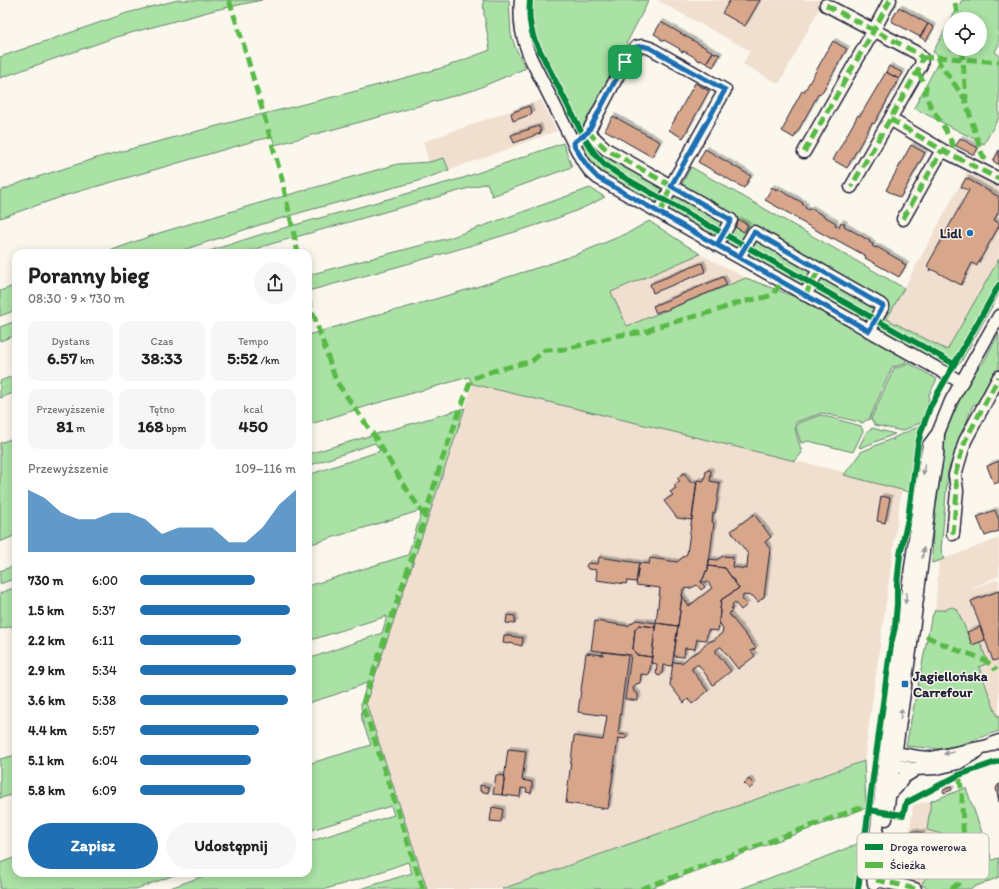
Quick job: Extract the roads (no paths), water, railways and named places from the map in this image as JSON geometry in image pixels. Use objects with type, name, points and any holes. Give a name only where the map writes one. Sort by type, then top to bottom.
[{"type":"street","points":[[521,0],[521,28],[525,46],[582,160],[590,171],[598,178],[961,382]]},
{"type":"street","points":[[804,152],[890,0]]},
{"type":"street","points":[[826,5],[917,53],[922,58],[921,65],[851,187]]},
{"type":"street","points":[[573,143],[588,132],[625,62],[636,47],[643,46],[650,48],[725,90],[671,186],[660,213]]},
{"type":"street","points":[[890,119],[942,150],[999,179]]},
{"type":"street","points":[[588,132],[606,149],[731,220],[717,245]]},
{"type":"street","points":[[903,219],[942,150]]},
{"type":"street","points":[[739,257],[754,232],[883,306],[869,331]]},
{"type":"street","points":[[805,295],[819,270]]},
{"type":"street","points":[[878,833],[913,630],[937,456],[938,433],[951,401],[999,316]]},
{"type":"street","points":[[953,534],[956,491],[955,475],[964,441],[999,377]]},
{"type":"street","points":[[890,758],[931,758],[993,744]]},
{"type":"street","points":[[890,758],[917,769],[937,768],[958,763],[993,744]]},
{"type":"street","points":[[884,833],[889,795],[890,758]]},
{"type":"street","points":[[889,795],[904,777],[917,769]]},
{"type":"street","points":[[874,884],[896,884],[915,889]]},
{"type":"place","name":"Lidl","points":[[970,233]]},
{"type":"place","name":"Jagiellońska Carrefour","points":[[905,684]]}]
